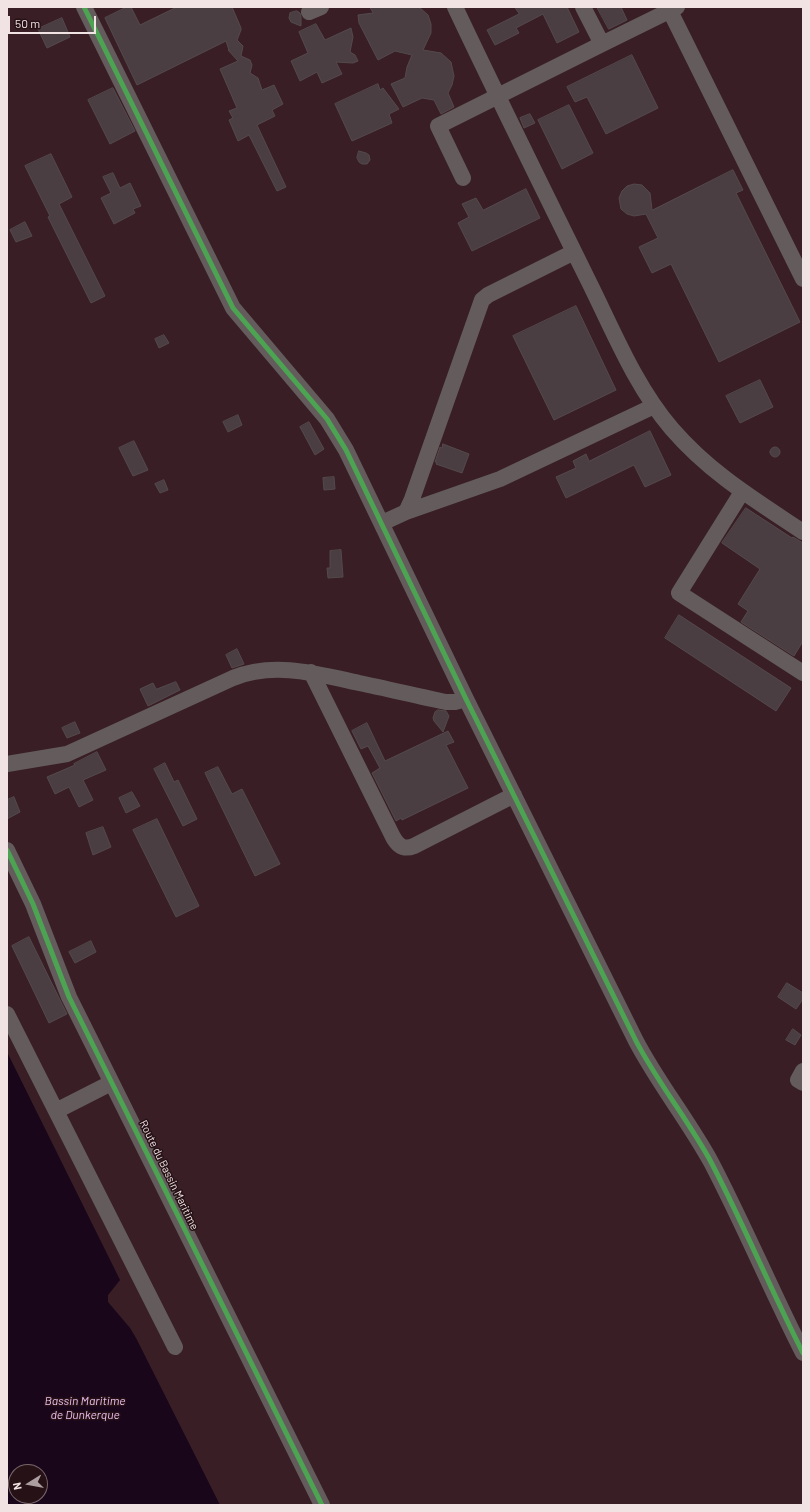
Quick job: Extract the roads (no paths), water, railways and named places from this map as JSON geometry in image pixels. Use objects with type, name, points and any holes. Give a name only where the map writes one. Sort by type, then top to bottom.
[{"type":"street","points":[[84,7],[229,300],[244,322],[330,422],[346,450],[466,699],[642,1051],[696,1135],[730,1198],[775,1297],[803,1353]]},
{"type":"street","points":[[455,7],[574,252],[634,372],[654,406],[671,428],[717,473],[742,492],[803,532]]},
{"type":"street","points":[[583,7],[602,44]]},
{"type":"street","points":[[463,178],[438,126],[673,9],[803,279]]},
{"type":"street","points":[[406,512],[482,300],[488,295],[574,252]]},
{"type":"street","points":[[382,523],[406,512],[500,479],[654,406]]},
{"type":"street","points":[[742,492],[679,593],[803,673]]},
{"type":"street","points":[[7,764],[67,754],[239,675],[266,670],[294,670],[311,672],[446,702],[455,702],[466,699]]},
{"type":"street","points":[[311,672],[393,837],[400,846],[406,848],[414,846],[514,795]]},
{"type":"street","name":"Route du Bassin Maritime","points":[[7,850],[33,904],[70,997],[111,1083],[322,1505]]},
{"type":"street","points":[[7,1014],[175,1347]]},
{"type":"street","points":[[803,1071],[798,1080],[803,1083]]},
{"type":"street","points":[[56,1111],[111,1083]]},
{"type":"water","name":"Bassin Maritime de Dunkerque","points":[[7,1052],[120,1280],[108,1295],[108,1302],[130,1328],[136,1338],[220,1505],[7,1505]]}]
